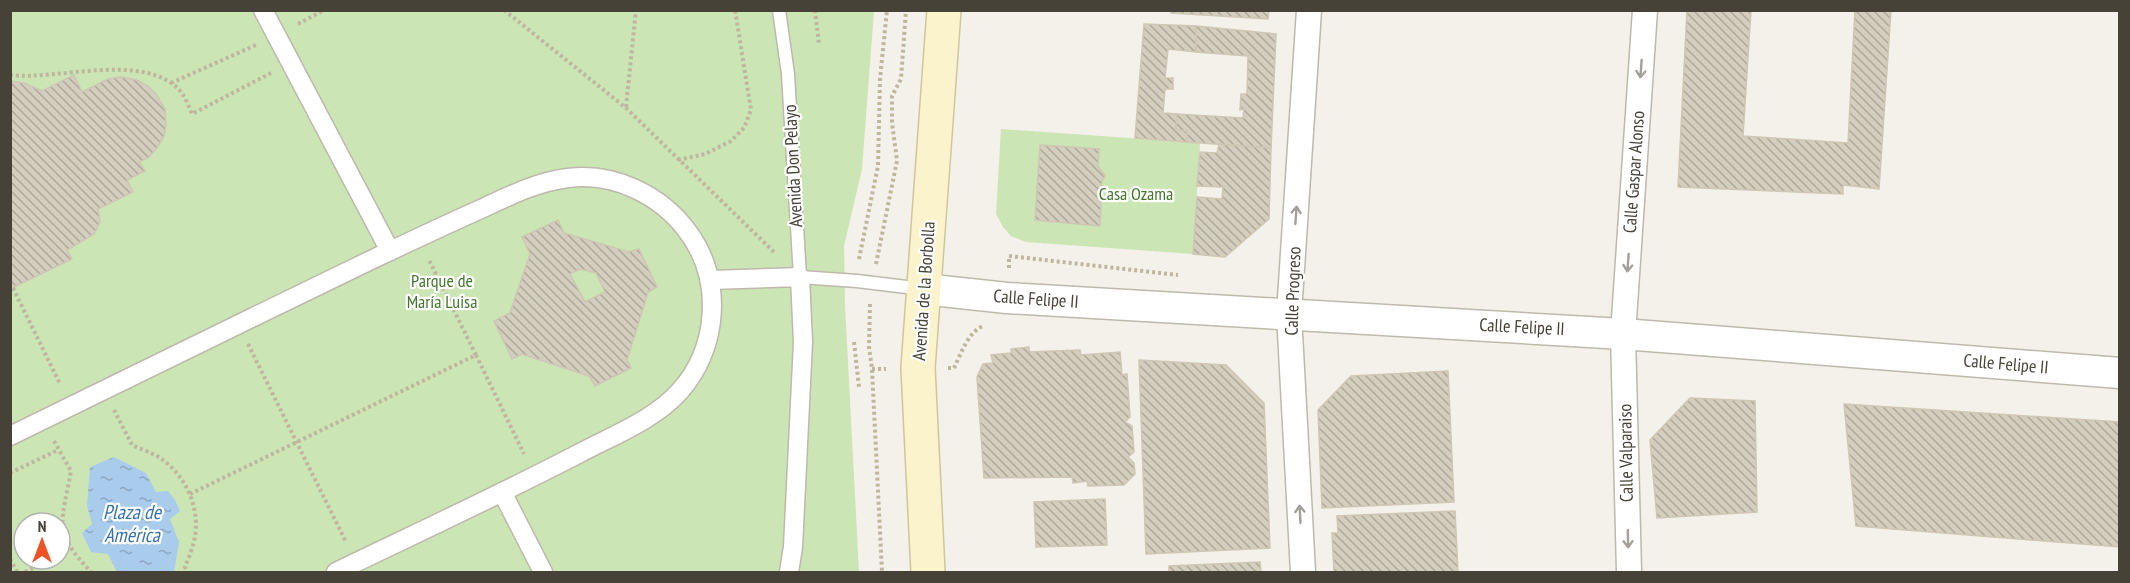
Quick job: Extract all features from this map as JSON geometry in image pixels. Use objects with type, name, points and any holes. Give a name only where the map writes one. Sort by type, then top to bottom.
[{"type":"main road","name":"Avenida de la Borbolla","points":[[928,573],[918,368],[944,10]]},
{"type":"street","points":[[263,10],[390,251]]},
{"type":"street","name":"Calle Progreso","points":[[1303,573],[1289,314],[1310,10]]},
{"type":"street","name":"Calle Gaspar Alonso","points":[[1623,334],[1645,10]]},
{"type":"street","points":[[10,436],[418,237],[547,181],[571,177],[616,182],[639,190],[659,202],[677,217],[692,236],[703,257],[710,280],[713,303],[711,327],[705,350],[695,371],[681,390],[664,407],[644,420],[336,573]]},
{"type":"street","points":[[710,280],[800,277],[803,342],[793,547],[789,573]]},
{"type":"street","name":"Calle Felipe II","points":[[923,289],[1007,298],[1623,334],[2120,373]]},
{"type":"street","name":"Calle Valparaiso","points":[[1623,334],[1629,573]]},
{"type":"street","points":[[502,492],[543,573]]},
{"type":"lane","name":"Avenida Don Pelayo","points":[[779,10],[788,74],[800,277]]},
{"type":"lane","points":[[800,277],[923,289]]},
{"type":"path","points":[[504,10],[626,108],[800,277]]},
{"type":"path","points":[[626,108],[636,10]]},
{"type":"path","points":[[678,160],[705,154],[731,141],[744,128],[751,110],[735,10]]},
{"type":"path","points":[[814,10],[819,44]]},
{"type":"path","points":[[858,265],[878,166],[880,89],[887,10]]},
{"type":"path","points":[[875,266],[897,161],[892,123],[892,96],[901,79],[906,10]]},
{"type":"path","points":[[171,83],[277,36]]},
{"type":"path","points":[[10,75],[124,70],[150,74],[171,83],[183,94],[192,114],[291,62]]},
{"type":"path","points":[[418,237],[535,476]]},
{"type":"path","points":[[1009,271],[1009,256],[1185,276]]},
{"type":"path","points":[[13,288],[71,406]]},
{"type":"path","points":[[954,368],[965,344],[977,329],[992,323]]},
{"type":"path","points":[[239,324],[356,563]]},
{"type":"path","points":[[854,342],[859,387]]},
{"type":"path","points":[[869,347],[882,573]]},
{"type":"path","points":[[190,494],[476,355]]},
{"type":"path","points":[[122,427],[132,445],[158,456],[178,472],[190,494],[196,518],[195,539],[185,567],[187,573]]},
{"type":"path","points":[[10,473],[60,452],[71,471],[63,511]]},
{"type":"path","points":[[72,550],[91,573]]},
{"type":"path","points":[[10,559],[17,573]]},
{"type":"green space","name":"Parque de María Luisa","points":[[10,11],[874,11],[862,169],[844,246],[859,572],[11,572]]},
{"type":"green space","name":"Casa Ozama","points":[[1001,129],[1200,143],[1193,254],[1026,242],[1011,236],[996,214]]},
{"type":"water","name":"Plaza de América","points":[[114,457],[146,473],[156,492],[168,491],[175,500],[180,511],[170,519],[179,542],[174,572],[117,572],[108,554],[91,552],[82,533],[92,524],[87,505],[90,467]]},
{"type":"building","points":[[1171,10],[1269,10],[1268,19],[1171,13]]},
{"type":"building","points":[[1687,10],[1751,10],[1743,136],[1848,143],[1855,10],[1891,10],[1879,189],[1843,185],[1843,194],[1678,187]]},
{"type":"building","points":[[1144,24],[1196,26],[1196,52],[1168,49],[1165,78],[1173,78],[1173,89],[1165,89],[1163,113],[1177,114],[1176,130],[1187,131],[1187,142],[1135,138]]},
{"type":"building","points":[[1196,26],[1276,34],[1271,148],[1187,142],[1187,131],[1176,130],[1177,114],[1243,118],[1244,109],[1240,110],[1241,94],[1247,94],[1248,56],[1196,52]]},
{"type":"building","points":[[74,75],[82,92],[108,79],[121,77],[137,80],[148,86],[165,109],[164,136],[148,158],[139,162],[145,171],[127,180],[133,192],[98,209],[100,222],[94,234],[67,250],[72,259],[10,289],[10,81],[24,83],[42,91]]},
{"type":"building","points":[[1219,144],[1271,148],[1269,219],[1225,257],[1193,254],[1197,197],[1222,199],[1223,187],[1197,186],[1200,152],[1217,153]]},
{"type":"building","name":"Casa Ozama","points":[[1040,145],[1099,149],[1098,166],[1105,176],[1102,181],[1100,226],[1035,220]]},
{"type":"building","points":[[558,220],[564,233],[629,252],[639,249],[657,287],[648,292],[627,360],[631,368],[595,386],[589,376],[522,354],[512,359],[494,321],[510,313],[530,254],[522,237]],"holes":[[[580,269],[596,273],[605,292],[585,302],[570,274]]]},
{"type":"building","points":[[1029,347],[1029,352],[1080,350],[1081,355],[1120,352],[1122,375],[1127,374],[1130,417],[1125,422],[1132,426],[1134,452],[1128,457],[1134,463],[1135,474],[1124,485],[1088,486],[1087,481],[1073,483],[1072,477],[984,478],[977,377],[983,364],[993,363],[991,355],[1011,353],[1011,349]]},
{"type":"building","points":[[1139,360],[1226,365],[1264,403],[1270,548],[1146,554]]},
{"type":"building","points":[[1448,371],[1454,502],[1322,508],[1318,410],[1351,376]]},
{"type":"building","points":[[1690,398],[1755,401],[1757,512],[1657,518],[1650,440]]},
{"type":"building","points":[[1844,404],[2120,422],[2120,547],[1856,526]]},
{"type":"building","points":[[1105,499],[1107,545],[1036,547],[1034,502]]},
{"type":"building","points":[[1455,511],[1458,572],[1334,572],[1332,533],[1338,533],[1337,516]]},
{"type":"building","points":[[1260,562],[1261,572],[1169,572],[1169,566]]}]
